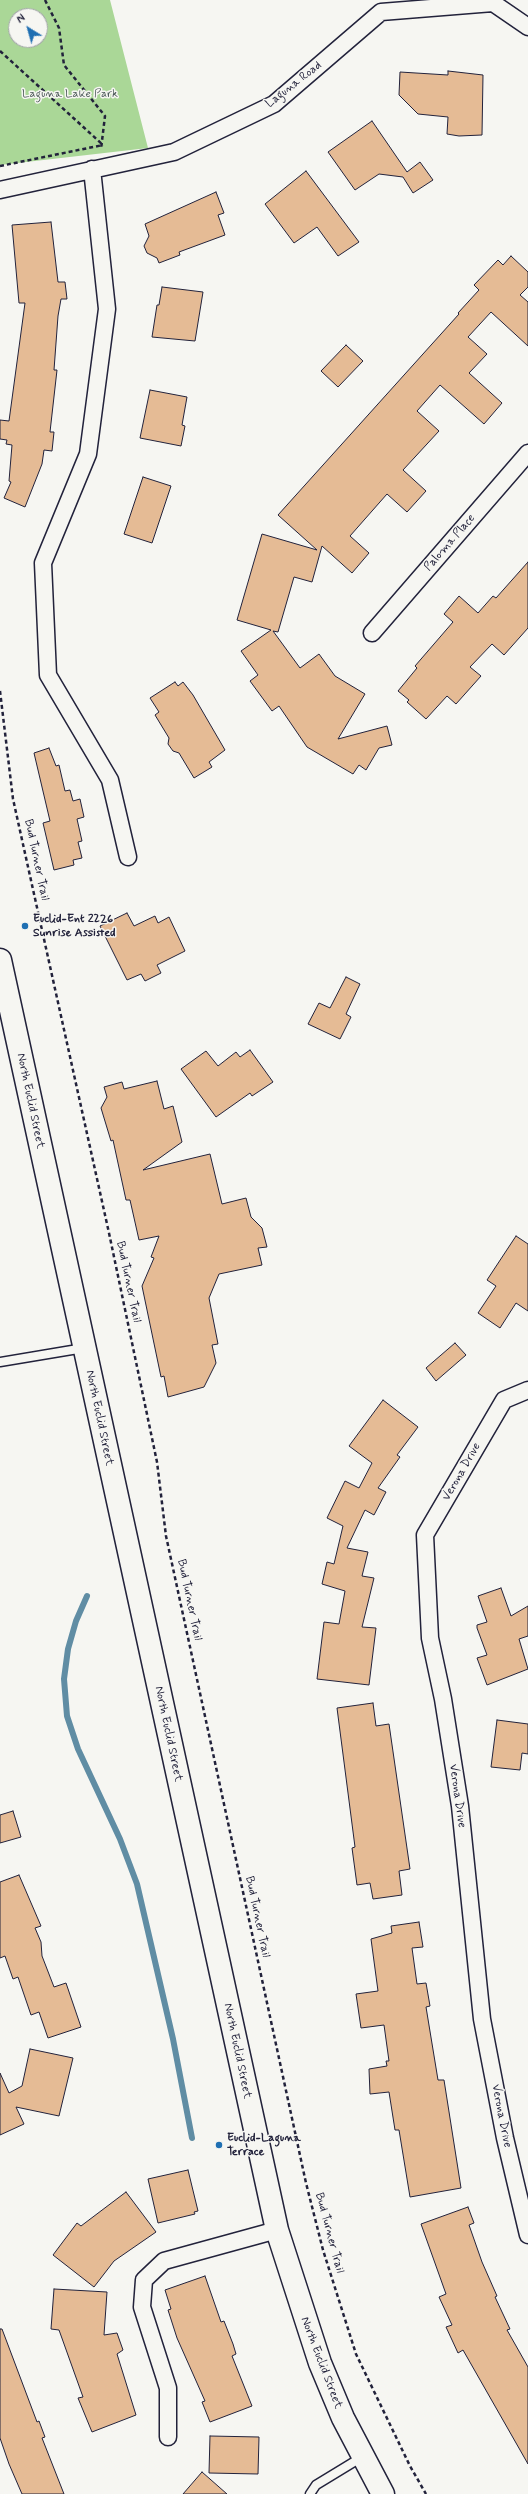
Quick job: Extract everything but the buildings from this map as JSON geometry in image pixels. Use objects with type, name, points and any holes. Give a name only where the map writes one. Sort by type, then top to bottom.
[{"type":"main road","name":"North Euclid Street","points":[[0,960],[277,2230],[320,2363],[343,2418],[362,2457],[383,2494]]},
{"type":"street","name":"Laguna Road","points":[[0,190],[174,152],[274,104],[382,12],[493,3],[528,27]]},
{"type":"street","points":[[92,169],[107,308],[88,454],[43,563],[48,675],[110,780],[128,857]]},
{"type":"street","name":"Paloma Place","points":[[372,633],[528,452]]},
{"type":"street","name":"Verona Drive","points":[[528,1390],[504,1400],[425,1535],[430,1638],[443,1700],[460,1806],[482,2019],[505,2138],[528,2235]]},
{"type":"street","points":[[168,2437],[168,2388],[142,2307],[144,2280],[164,2261],[277,2230]]},
{"type":"lane","points":[[0,1362],[84,1348]]},
{"type":"lane","points":[[310,2494],[316,2485],[362,2457]]},
{"type":"path","points":[[46,0],[58,28],[64,65],[106,116],[103,145],[92,169]]},
{"type":"path","points":[[0,51],[103,145]]},
{"type":"path","points":[[0,166],[103,145]]},
{"type":"path","name":"Bud Turner Trail","points":[[0,691],[13,799],[112,1249],[157,1462],[166,1536],[306,2183],[323,2250],[356,2354],[410,2466],[426,2494]]},
{"type":"green space","name":"Laguna Lake Park","points":[[0,0],[110,0],[148,148],[0,165]]},
{"type":"waterway","points":[[87,1596],[76,1621],[68,1649],[64,1679],[67,1716],[78,1749],[120,1839],[137,1884],[173,2039],[192,2138]]},
{"type":"place","name":"Euclid-Ent 2226 Sunrise Assisted","points":[[25,926]]},
{"type":"place","name":"Euclid-Laguna Terrace","points":[[219,2145]]}]
